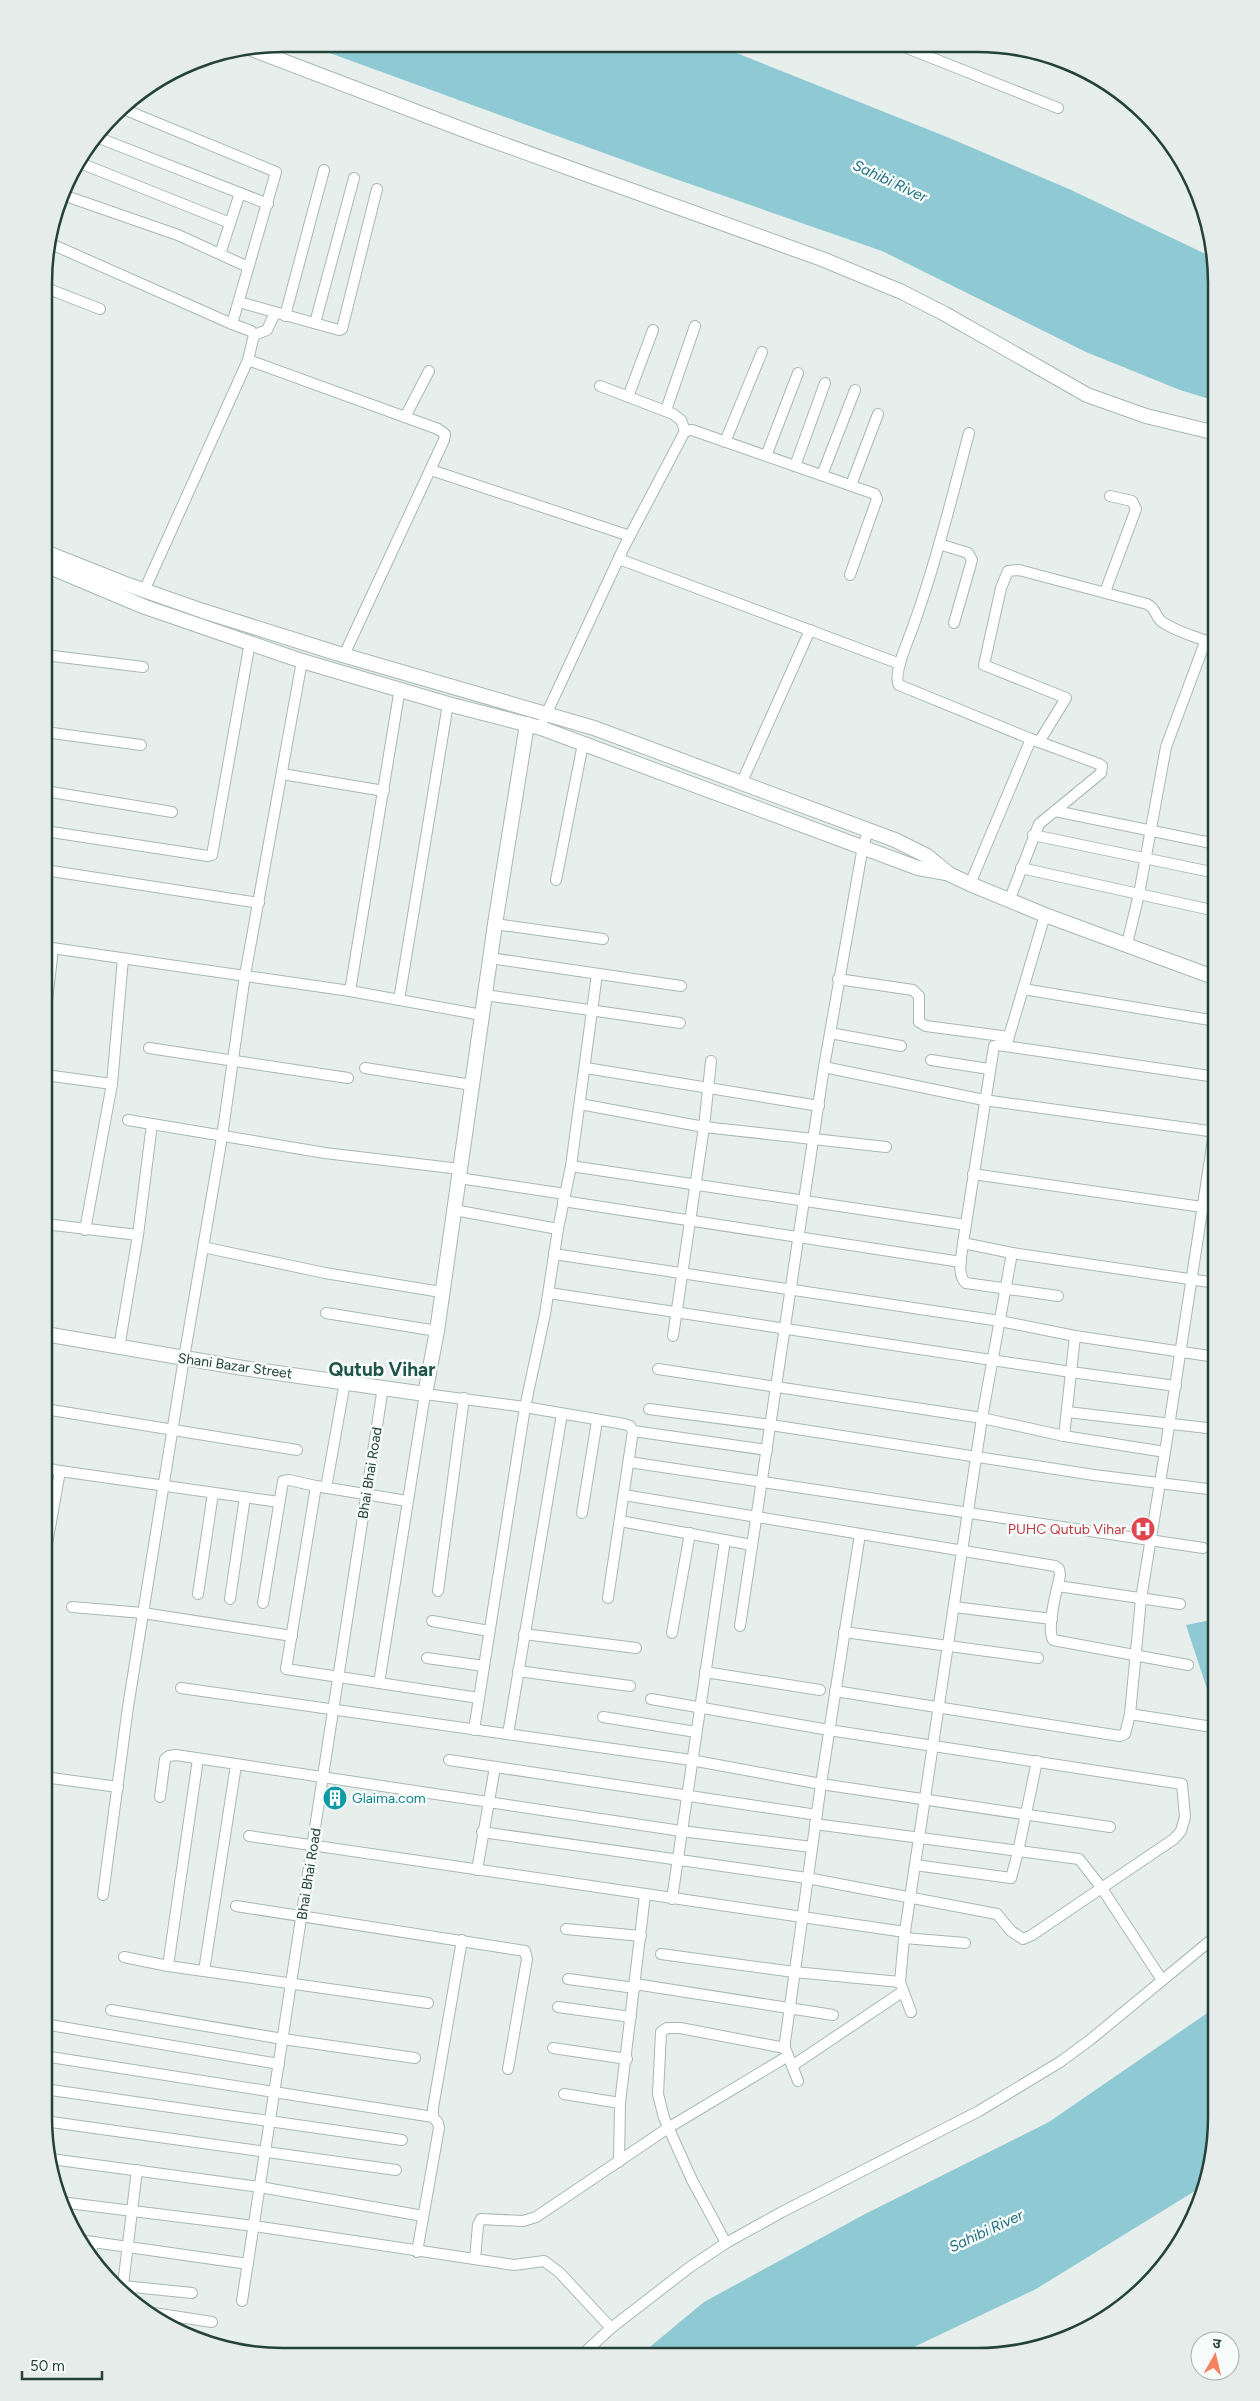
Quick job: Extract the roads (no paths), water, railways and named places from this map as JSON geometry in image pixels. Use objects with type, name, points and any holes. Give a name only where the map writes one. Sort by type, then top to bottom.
[{"type":"street","points":[[916,52],[1058,108]]},
{"type":"street","points":[[263,53],[480,136],[822,259],[902,292],[938,310],[1086,395],[1146,416],[1208,431]]},
{"type":"street","points":[[129,111],[275,171],[277,174],[232,324]]},
{"type":"street","points":[[103,140],[268,204]]},
{"type":"street","points":[[85,165],[230,223]]},
{"type":"street","points":[[254,335],[267,330],[280,314],[324,170]]},
{"type":"street","points":[[315,323],[354,178]]},
{"type":"street","points":[[239,302],[339,330],[343,325],[377,189]]},
{"type":"street","points":[[220,254],[240,193]]},
{"type":"street","points":[[69,197],[178,235],[248,267]]},
{"type":"street","points":[[55,246],[251,331],[254,335]]},
{"type":"street","points":[[53,291],[100,309]]},
{"type":"street","points":[[666,410],[695,326]]},
{"type":"street","points":[[628,397],[653,330]]},
{"type":"street","points":[[144,591],[248,360],[254,335]]},
{"type":"street","points":[[725,442],[762,352]]},
{"type":"street","points":[[248,360],[438,428],[445,434],[444,440],[344,655]]},
{"type":"street","points":[[405,417],[428,371]]},
{"type":"street","points":[[766,456],[798,373]]},
{"type":"street","points":[[795,466],[825,383]]},
{"type":"street","points":[[541,728],[546,713],[630,536],[685,431],[681,420],[666,410],[600,386]]},
{"type":"street","points":[[822,475],[855,390]]},
{"type":"street","points":[[851,485],[878,414]]},
{"type":"street","points":[[685,431],[692,430],[873,493],[877,499],[850,575]]},
{"type":"street","points":[[969,433],[923,599],[900,664],[897,676],[899,685],[1035,741],[1102,766],[1101,773],[1039,824],[1009,900]]},
{"type":"street","points":[[430,470],[630,536]]},
{"type":"street","points":[[1105,592],[1136,509],[1132,501],[1110,496]]},
{"type":"street","points":[[939,544],[968,554],[972,560],[954,622]]},
{"type":"street","points":[[619,559],[900,664]]},
{"type":"street","points":[[53,560],[344,655],[594,728],[895,840],[927,856],[949,874],[970,884],[1045,915],[1208,975]]},
{"type":"street","points":[[53,561],[145,607],[302,661],[400,688],[448,704],[541,728],[918,868],[949,874]]},
{"type":"street","points":[[970,884],[1035,741],[1066,698],[984,665],[1008,571],[1019,570],[1105,592],[1152,607],[1158,617],[1166,624],[1208,640]]},
{"type":"street","points":[[741,784],[810,630]]},
{"type":"street","points":[[53,832],[208,856],[212,855],[250,642]]},
{"type":"street","points":[[1127,944],[1139,894],[1166,747],[1199,654],[1204,645],[1208,643]]},
{"type":"street","points":[[53,655],[143,667]]},
{"type":"street","points":[[103,1895],[143,1613],[222,1137],[245,976],[302,661]]},
{"type":"street","points":[[350,991],[400,688]]},
{"type":"street","points":[[399,1000],[448,704]]},
{"type":"street","points":[[379,1683],[407,1501],[437,1331],[441,1292],[460,1174],[495,924],[527,724]]},
{"type":"street","points":[[53,733],[141,745]]},
{"type":"street","points":[[556,880],[583,744]]},
{"type":"street","points":[[282,774],[384,791]]},
{"type":"street","points":[[53,792],[172,812]]},
{"type":"street","points":[[1055,811],[1208,842]]},
{"type":"street","points":[[740,1626],[838,979],[862,846],[868,831]]},
{"type":"street","points":[[1034,835],[1208,871]]},
{"type":"street","points":[[1021,868],[1208,909]]},
{"type":"street","points":[[53,871],[258,903]]},
{"type":"street","points":[[1008,1041],[1045,915]]},
{"type":"street","points":[[495,924],[603,939]]},
{"type":"street","points":[[53,949],[350,991],[482,1016]]},
{"type":"street","points":[[490,958],[681,986]]},
{"type":"street","points":[[85,1230],[112,1084],[123,959]]},
{"type":"street","points":[[474,1730],[526,1407],[549,1293],[558,1229],[571,1166],[586,1068],[597,974]]},
{"type":"street","points":[[838,979],[913,990],[919,996],[919,1022],[926,1026],[1208,1076]]},
{"type":"street","points":[[1023,989],[1208,1020]]},
{"type":"street","points":[[485,995],[592,1012],[680,1023]]},
{"type":"street","points":[[830,1034],[901,1046]]},
{"type":"street","points":[[1008,1041],[994,1046],[963,1243],[962,1280],[966,1283],[1006,1290],[1058,1296]]},
{"type":"street","points":[[149,1048],[348,1078]]},
{"type":"street","points":[[932,1060],[990,1069]]},
{"type":"street","points":[[673,1336],[684,1273],[689,1221],[704,1127],[711,1061]]},
{"type":"street","points":[[824,1067],[984,1100],[1208,1131]]},
{"type":"street","points":[[365,1068],[472,1085]]},
{"type":"street","points":[[586,1068],[819,1106]]},
{"type":"street","points":[[53,1076],[112,1084]]},
{"type":"street","points":[[580,1104],[704,1127],[886,1147]]},
{"type":"street","points":[[128,1120],[222,1137],[460,1174],[564,1197],[689,1221],[961,1262]]},
{"type":"street","points":[[119,1348],[138,1235],[152,1124]]},
{"type":"street","points":[[571,1166],[966,1225]]},
{"type":"street","points":[[973,1174],[1208,1208]]},
{"type":"street","points":[[835,1691],[1120,1736],[1127,1731],[1141,1599],[1162,1484],[1180,1352],[1208,1176]]},
{"type":"street","points":[[454,1210],[558,1229]]},
{"type":"street","points":[[53,1225],[138,1235]]},
{"type":"street","points":[[963,1243],[1012,1253],[1208,1282]]},
{"type":"street","points":[[203,1247],[325,1273],[441,1292]]},
{"type":"street","points":[[911,2012],[901,1987],[905,1935],[978,1456],[982,1418],[1012,1253]]},
{"type":"street","points":[[554,1254],[1000,1321],[1075,1336],[1208,1356]]},
{"type":"street","points":[[549,1293],[1071,1372],[1176,1386]]},
{"type":"street","points":[[326,1313],[437,1331]]},
{"type":"street","name":"Shani Bazar Street","points":[[53,1336],[119,1348],[425,1394]]},
{"type":"street","points":[[1064,1436],[1075,1336]]},
{"type":"street","points":[[658,1369],[777,1385],[982,1418],[1064,1436],[1166,1452]]},
{"type":"street","points":[[345,1382],[321,1487],[286,1668],[479,1698]]},
{"type":"street","name":"Bhai Bhai Road","points":[[242,2301],[383,1387]]},
{"type":"street","points":[[425,1394],[526,1407],[597,1421],[624,1424],[630,1426],[634,1431],[768,1450]]},
{"type":"street","points":[[438,1591],[464,1398]]},
{"type":"street","points":[[649,1409],[771,1424],[1162,1484],[1208,1489]]},
{"type":"street","points":[[53,1410],[297,1450]]},
{"type":"street","points":[[1067,1412],[1208,1428]]},
{"type":"street","points":[[508,1734],[562,1414]]},
{"type":"street","points":[[582,1513],[597,1421]]},
{"type":"street","points":[[608,1598],[634,1431]]},
{"type":"street","points":[[629,1462],[1202,1548]]},
{"type":"street","points":[[53,1470],[278,1502]]},
{"type":"street","points":[[53,1510],[60,1471]]},
{"type":"street","points":[[262,1603],[278,1502],[282,1485],[286,1479],[321,1487],[407,1501]]},
{"type":"street","points":[[198,1594],[213,1493]]},
{"type":"street","points":[[624,1495],[1055,1566],[1059,1569],[1051,1636],[1058,1642],[1188,1665]]},
{"type":"street","points":[[230,1599],[245,1497]]},
{"type":"street","points":[[620,1521],[752,1544]]},
{"type":"street","points":[[672,1633],[690,1533]]},
{"type":"street","points":[[798,2081],[787,2052],[794,1972],[820,1784],[860,1534]]},
{"type":"street","points":[[672,1899],[685,1796],[725,1540]]},
{"type":"street","points":[[1058,1586],[1180,1604]]},
{"type":"street","points":[[72,1607],[143,1613],[292,1636]]},
{"type":"street","points":[[954,1607],[1052,1619]]},
{"type":"street","points":[[432,1622],[490,1631]]},
{"type":"street","points":[[844,1632],[1038,1658]]},
{"type":"street","points":[[524,1634],[636,1648]]},
{"type":"street","points":[[427,1658],[484,1666]]},
{"type":"street","points":[[518,1671],[630,1686]]},
{"type":"street","points":[[705,1672],[820,1690]]},
{"type":"street","points":[[181,1688],[691,1760],[820,1784],[1110,1827]]},
{"type":"street","points":[[482,1832],[807,1878],[997,1914],[1011,1931],[1023,1939],[1032,1935],[1101,1887],[1170,1844],[1179,1834],[1185,1817],[1182,1784],[934,1744],[829,1730],[651,1699]]},
{"type":"street","points":[[1130,1714],[1206,1726]]},
{"type":"street","points":[[603,1717],[696,1732]]},
{"type":"street","points":[[160,1797],[165,1759],[176,1755],[681,1831],[812,1846]]},
{"type":"street","points":[[168,1966],[198,1759]]},
{"type":"street","points":[[449,1760],[685,1796],[920,1838],[1079,1859],[1101,1887],[1162,1980]]},
{"type":"street","points":[[915,1865],[1008,1879],[1013,1875],[1037,1761]]},
{"type":"street","points":[[204,1971],[236,1765]]},
{"type":"street","points":[[477,1870],[482,1832],[495,1767]]},
{"type":"street","points":[[53,1778],[118,1787]]},
{"type":"street","points":[[249,1836],[965,1943]]},
{"type":"street","points":[[619,2162],[620,2103],[645,1895]]},
{"type":"street","points":[[236,1906],[520,1949],[526,1955],[508,2069]]},
{"type":"street","points":[[566,1929],[641,1936]]},
{"type":"street","points":[[433,2117],[462,1940]]},
{"type":"street","points":[[590,2348],[611,2328],[690,2267],[726,2243],[1016,2090],[1090,2040],[1208,1943]]},
{"type":"street","points":[[661,1954],[901,1987]]},
{"type":"street","points":[[124,1957],[168,1966],[428,2003]]},
{"type":"street","points":[[568,1979],[635,1986],[833,2015]]},
{"type":"street","points":[[792,2066],[901,1987]]},
{"type":"street","points":[[558,2007],[631,2017]]},
{"type":"street","points":[[111,2010],[283,2039],[416,2058]]},
{"type":"street","points":[[53,2026],[279,2064]]},
{"type":"street","points":[[726,2243],[692,2180],[664,2118],[658,2094],[663,2029],[680,2028],[787,2052]]},
{"type":"street","points":[[553,2048],[626,2059]]},
{"type":"street","points":[[475,2259],[478,2225],[482,2219],[524,2221],[536,2217],[668,2128],[787,2052]]},
{"type":"street","points":[[53,2057],[433,2117],[438,2123],[439,2128],[416,2252]]},
{"type":"street","points":[[53,2090],[402,2140]]},
{"type":"street","points":[[564,2094],[620,2103]]},
{"type":"street","points":[[53,2122],[396,2170]]},
{"type":"street","points":[[56,2160],[260,2187],[423,2216]]},
{"type":"street","points":[[123,2284],[137,2170]]},
{"type":"street","points":[[69,2203],[254,2226],[416,2252],[514,2265],[529,2265],[540,2261],[551,2264],[611,2328]]},
{"type":"street","points":[[88,2241],[248,2264]]},
{"type":"street","points":[[92,2247],[93,2242]]},
{"type":"street","points":[[130,2290],[192,2293]]},
{"type":"street","points":[[162,2314],[212,2322]]},
{"type":"water","name":"Sahibi River","points":[[327,52],[734,52],[947,137],[1069,189],[1206,254],[1208,284],[1208,399],[1180,390],[1086,352],[882,251],[667,176]]},
{"type":"water","points":[[1208,1621],[1208,1692],[1186,1625]]},
{"type":"water","name":"Sahibi River","points":[[1208,2013],[1208,2118],[1206,2148],[1195,2191],[1036,2289],[912,2348],[649,2348],[704,2302],[865,2214],[1049,2122]]},
{"type":"place","name":"PUHC Qutub Vihar","points":[[1143,1529]]},
{"type":"place","name":"Glaima.com","points":[[335,1798]]},
{"type":"district","name":"Qutub Vihar","points":[[382,1369]]}]
